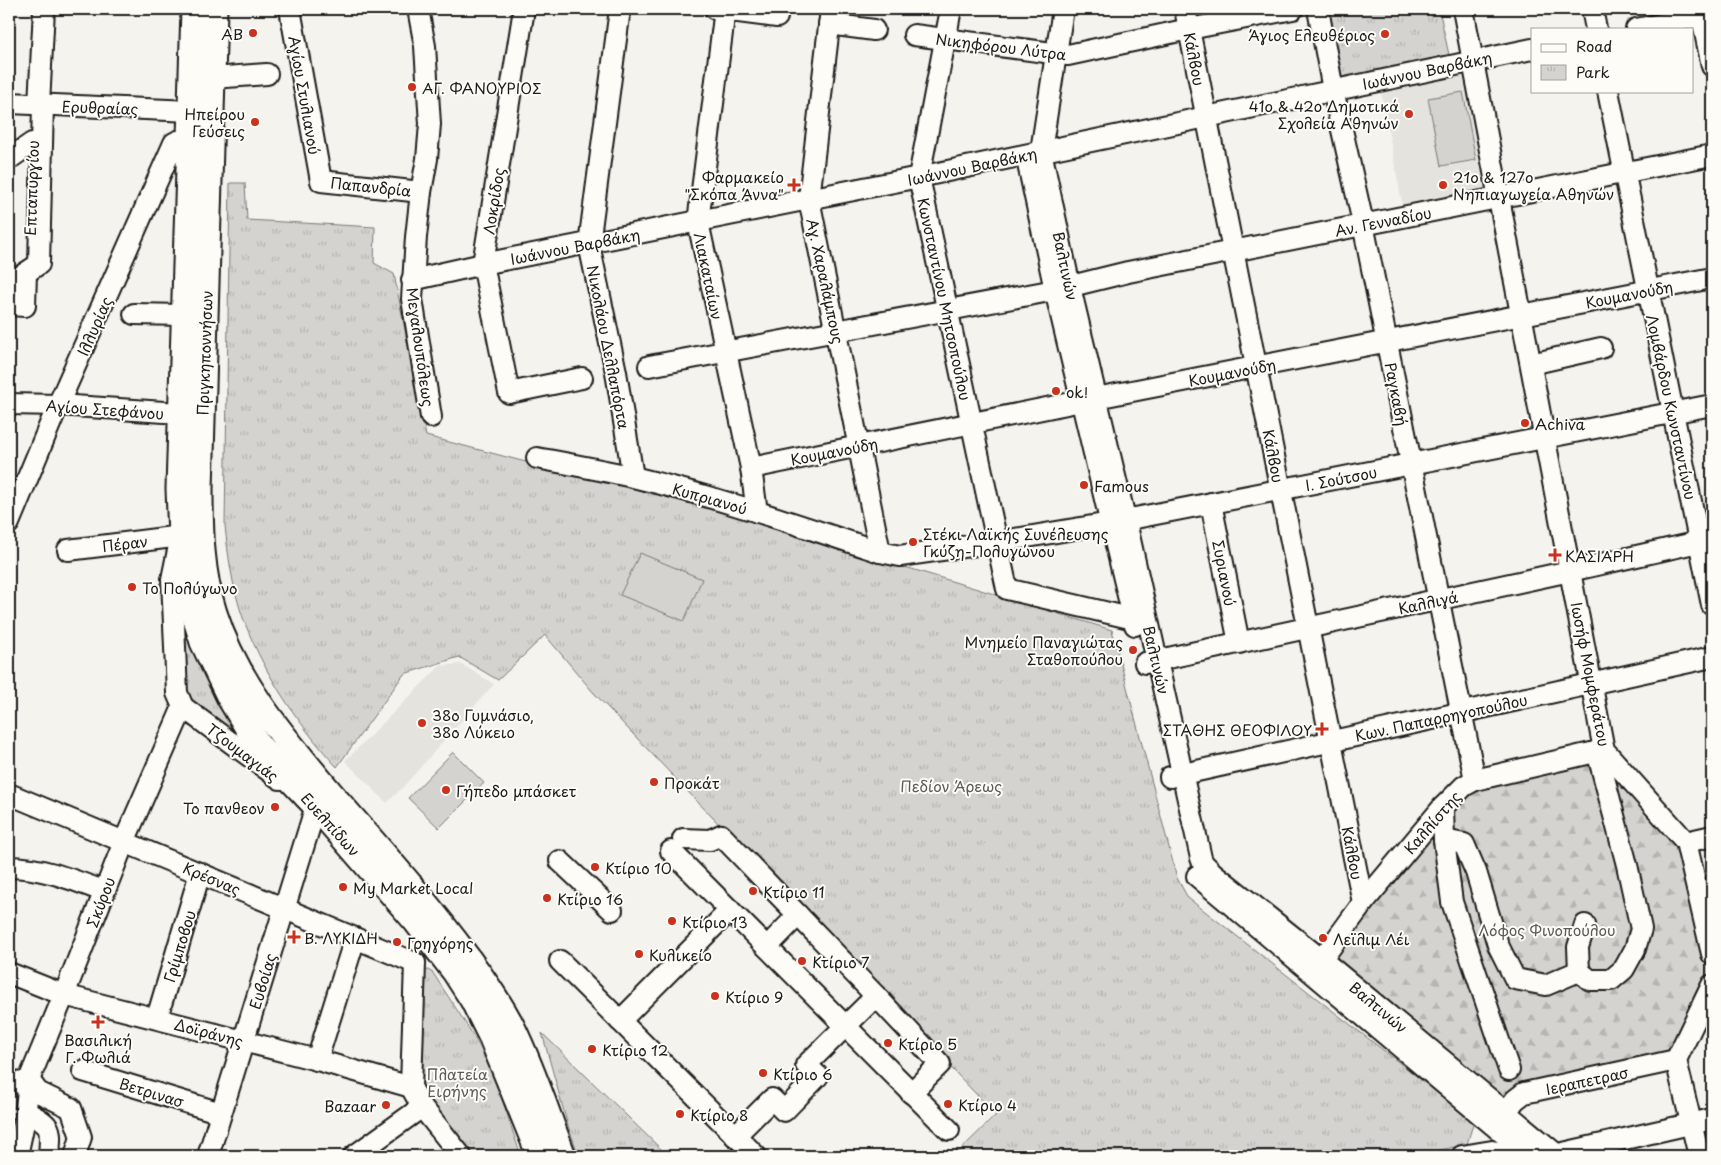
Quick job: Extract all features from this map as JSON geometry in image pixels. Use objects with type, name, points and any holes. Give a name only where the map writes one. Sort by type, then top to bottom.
[{"type":"main road","name":"Πριγκηποννήσων","points":[[194,9],[184,316],[205,579],[240,693]]},
{"type":"main road","name":"Πριγκηποννήσων","points":[[214,9],[212,78],[191,414],[179,489],[181,536],[187,583],[197,625],[219,677],[240,693]]},
{"type":"main road","name":"Ευελπίδων","points":[[240,693],[258,745],[443,941]]},
{"type":"main road","name":"Ευελπίδων","points":[[240,693],[280,733],[443,941],[483,1019],[510,1080],[556,1155]]},
{"type":"street","name":"Επταπυργίου","points":[[17,305],[31,270],[44,9]]},
{"type":"street","name":"Αγίου Στυλιανού","points":[[290,9],[321,181]]},
{"type":"street","name":"Μεγαλουπόλεως","points":[[418,9],[425,46],[430,124],[427,159],[421,192],[412,280],[412,299],[431,416]]},
{"type":"street","name":"Λοκρίδος","points":[[524,9],[483,264],[508,393],[582,378]]},
{"type":"street","name":"Νικολάου Δελλαπόρτα","points":[[620,9],[589,244],[616,372],[633,477]]},
{"type":"street","points":[[722,9],[777,17]]},
{"type":"street","name":"Λιακαταίων","points":[[722,9],[698,222],[752,468],[757,512]]},
{"type":"street","name":"Κωνσταντίνου Μητσοπούλου","points":[[951,9],[918,178],[1007,589],[1134,619]]},
{"type":"street","name":"Βαλτινών","points":[[1063,9],[1057,54],[1033,153],[1062,288],[1176,776],[1188,858],[1193,871],[1203,882],[1506,1112],[1554,1155]]},
{"type":"street","name":"Κάλβου","points":[[1185,9],[1363,903]]},
{"type":"street","name":"Νικηφόρου Λύτρα","points":[[914,35],[1068,55],[1293,9]]},
{"type":"street","name":"Ραγκαβή","points":[[1318,9],[1475,780]]},
{"type":"street","name":"Ιωσήφ Μομφεράτου","points":[[1463,9],[1592,684],[1601,751],[1686,842],[1712,954]]},
{"type":"street","points":[[1592,9],[1596,28]]},
{"type":"street","points":[[1640,28],[1705,13],[1712,66]]},
{"type":"street","points":[[830,17],[874,30]]},
{"type":"street","name":"Αγ. Χαραλάμπους","points":[[830,17],[809,199],[860,446],[890,554]]},
{"type":"street","name":"Ιωάννου Βαρβάκη","points":[[412,280],[483,264],[918,178],[1531,49]]},
{"type":"street","points":[[212,78],[268,74]]},
{"type":"street","name":"Λομβάρδου Κωνσταντίνου","points":[[1608,92],[1673,413],[1706,540],[1712,605]]},
{"type":"street","name":"Ερυθραίας","points":[[9,103],[191,111]]},
{"type":"street","name":"Επταπυργίου","points":[[31,270],[32,143],[38,104]]},
{"type":"street","name":"Ιλλυρίας","points":[[9,523],[58,405],[174,143],[178,141],[190,142]]},
{"type":"street","points":[[9,159],[32,143]]},
{"type":"street","name":"Αν. Γενναδίου","points":[[649,366],[1062,288],[1128,272],[1712,155]]},
{"type":"street","name":"Παπανδρία","points":[[321,181],[421,192]]},
{"type":"street","points":[[9,284],[31,270]]},
{"type":"street","name":"Κουμανούδη","points":[[752,468],[1712,278]]},
{"type":"street","points":[[134,314],[184,316]]},
{"type":"street","points":[[1531,364],[1602,348]]},
{"type":"street","name":"Αγίου Στεφάνου","points":[[9,404],[58,405],[191,414]]},
{"type":"street","name":"Ι. Σούτσου","points":[[890,554],[997,542],[1117,521],[1712,405]]},
{"type":"street","name":"Κυπριανού","points":[[537,458],[633,477],[757,512],[890,554]]},
{"type":"street","name":"Συριανού","points":[[1211,503],[1239,643]]},
{"type":"street","name":"Βαλτινών","points":[[1117,521],[1134,619],[1150,662]]},
{"type":"street","name":"Πέραν","points":[[68,550],[181,536]]},
{"type":"street","name":"Πριγκηποννήσων","points":[[180,700],[172,579],[181,536]]},
{"type":"street","name":"Καλλιγά","points":[[1150,662],[1706,540]]},
{"type":"street","name":"Κων. Παπαρρηγοπούλου","points":[[1176,776],[1712,657]]},
{"type":"street","name":"Τζουμαγιάς","points":[[180,700],[316,806]]},
{"type":"street","name":"Σκύρου","points":[[17,1156],[26,1112],[29,1080],[180,700]]},
{"type":"street","points":[[1585,925],[1578,947],[1579,971],[1590,980],[1612,980],[1624,969],[1636,949],[1640,929],[1601,751]]},
{"type":"street","name":"Καλλίστης","points":[[1317,967],[1363,903],[1443,807],[1464,786],[1475,780],[1601,751]]},
{"type":"street","name":"Κρέσνας","points":[[9,794],[415,963]]},
{"type":"street","name":"Ευβοίας","points":[[208,1156],[316,806]]},
{"type":"street","points":[[1443,807],[1444,840],[1452,902],[1509,1070]]},
{"type":"street","points":[[911,1093],[940,1064],[876,996],[720,835],[710,840],[677,845],[730,910],[911,1093],[949,1130]]},
{"type":"street","points":[[1686,842],[1712,836]]},
{"type":"street","points":[[1444,840],[1464,844],[1476,872],[1498,945],[1515,979],[1546,985],[1579,971]]},
{"type":"street","points":[[560,861],[612,910]]},
{"type":"street","points":[[9,867],[24,867],[52,873],[104,891]]},
{"type":"street","name":"Γρίμποβου","points":[[157,1018],[200,873]]},
{"type":"street","points":[[620,1021],[730,910]]},
{"type":"street","points":[[767,947],[798,916]]},
{"type":"street","points":[[317,1060],[355,938]]},
{"type":"street","points":[[443,941],[415,963],[411,1088],[422,1107],[461,1156]]},
{"type":"street","points":[[560,960],[756,1156]]},
{"type":"street","name":"Βαλτινών","points":[[1317,967],[1480,1114],[1531,1156]]},
{"type":"street","name":"Δοϊράνης","points":[[9,972],[64,995],[317,1060],[411,1088]]},
{"type":"street","points":[[1699,1156],[1676,1060],[1712,985]]},
{"type":"street","points":[[735,1136],[772,1099],[784,1111],[818,1076],[806,1065],[876,996]]},
{"type":"street","name":"Ιεραπετρασ","points":[[1506,1112],[1515,1100],[1524,1093],[1676,1060]]},
{"type":"street","name":"Βετρινασ","points":[[83,1071],[221,1113]]},
{"type":"street","points":[[9,1081],[20,1083],[29,1080],[38,1092],[72,1108],[81,1137],[75,1156]]},
{"type":"street","points":[[354,1156],[422,1107]]},
{"type":"street","points":[[26,1112],[43,1121],[49,1128],[49,1156]]},
{"type":"street","points":[[1466,1155],[1482,1136],[1480,1114]]},
{"type":"street","points":[[1554,1155],[1712,1118]]},
{"type":"street","points":[[1523,1126],[1531,1156]]},
{"type":"street","points":[[1466,1155],[1492,1151],[1520,1156]]},
{"type":"shaded area","points":[[1463,75],[1485,193],[1403,208],[1381,92]]},
{"type":"shaded area","name":"38ο Γυμνάσιο, 38ο Λύκειο","points":[[461,664],[494,684],[387,803],[345,761],[440,666]]},
{"type":"green space","points":[[1321,9],[1439,9],[1449,55],[1337,79]]},
{"type":"green space","points":[[1463,92],[1476,160],[1441,166],[1428,98]]},
{"type":"green space","name":"Πεδίον Άρεως","points":[[230,183],[245,183],[247,220],[375,227],[374,263],[394,274],[426,436],[522,461],[623,481],[1112,630],[1177,878],[1188,898],[1474,1121],[1467,1144],[1415,1156],[954,1156],[996,1115],[593,692],[545,635],[498,680],[459,657],[404,674],[337,767],[294,713],[269,674],[249,633],[235,591],[225,526]]},
{"type":"green space","points":[[640,553],[702,579],[684,621],[620,595]]},
{"type":"green space","points":[[181,609],[196,657],[216,702],[249,752],[210,723],[191,700],[183,678]]},
{"type":"green space","name":"Γήπεδο μπάσκετ","points":[[453,752],[484,783],[439,828],[408,798]]},
{"type":"green space","name":"Λόφος Φινοπούλου","points":[[1604,756],[1681,843],[1712,974],[1666,1057],[1510,1092],[1500,1100],[1332,962],[1457,796],[1474,786]]},
{"type":"green space","name":"Πλατεία Ειρήνης","points":[[428,970],[433,973],[486,1059],[500,1093],[521,1156],[466,1156],[423,1091],[419,1060],[424,971]]},
{"type":"green space","points":[[542,1033],[668,1156],[579,1156],[568,1126]]},
{"type":"place","name":"ΑΒ","points":[[253,33]]},
{"type":"place","name":"Άγιος Ελευθέριος","points":[[1385,34]]},
{"type":"place","name":"ΑΓ. ΦΑΝΟΥΡΙΟΣ","points":[[412,87]]},
{"type":"place","name":"41ο & 42ο Δημοτικά Σχολεία Αθηνών","points":[[1409,114]]},
{"type":"place","name":"Ηπείρου Γεύσεις","points":[[255,122]]},
{"type":"place","name":"Φαρμακείο \"Σκόπα Άννα\"","points":[[794,185]]},
{"type":"place","name":"21ο & 127ο Νηπιαγωγεία Αθηνών","points":[[1443,185]]},
{"type":"place","name":"ok!","points":[[1056,391]]},
{"type":"place","name":"Achiva","points":[[1525,423]]},
{"type":"place","name":"Famous","points":[[1084,485]]},
{"type":"place","name":"Στέκι Λαϊκής Συνέλευσης Γκύζη-Πολυγώνου","points":[[913,542]]},
{"type":"place","name":"ΚΑΣΙΑΡΗ","points":[[1555,555]]},
{"type":"place","name":"Το Πολύγωνο","points":[[132,587]]},
{"type":"place","name":"Μνημείο Παναγιώτας Σταθοπούλου","points":[[1133,650]]},
{"type":"place","name":"38ο Γυμνάσιο, 38ο Λύκειο","points":[[422,723]]},
{"type":"place","name":"ΣΤΑΘΗΣ ΘΕΟΦΙΛΟΥ","points":[[1322,729]]},
{"type":"place","name":"Προκάτ","points":[[654,782]]},
{"type":"place","name":"Γήπεδο μπάσκετ","points":[[446,790]]},
{"type":"place","name":"Το πανθεον","points":[[275,807]]},
{"type":"place","name":"Κτίριο 10","points":[[595,867]]},
{"type":"place","name":"My Market Local","points":[[343,887]]},
{"type":"place","name":"Κτίριο 11","points":[[753,891]]},
{"type":"place","name":"Κτίριο 16","points":[[547,898]]},
{"type":"place","name":"Κτίριο 13","points":[[672,921]]},
{"type":"place","name":"Β. ΛΥΚΙΔΗ","points":[[294,937]]},
{"type":"place","name":"Λεϊλιμ Λέι","points":[[1323,938]]},
{"type":"place","name":"Γρηγόρης","points":[[397,942]]},
{"type":"place","name":"Κυλικείο","points":[[639,954]]},
{"type":"place","name":"Κτίριο 7","points":[[802,961]]},
{"type":"place","name":"Κτίριο 9","points":[[715,996]]},
{"type":"place","name":"Βασιλική Γ. Φωλιά","points":[[98,1022]]},
{"type":"place","name":"Κτίριο 5","points":[[888,1043]]},
{"type":"place","name":"Κτίριο 12","points":[[592,1049]]},
{"type":"place","name":"Κτίριο 6","points":[[763,1073]]},
{"type":"place","name":"Κτίριο 4","points":[[948,1104]]},
{"type":"place","name":"Bazaar","points":[[386,1105]]},
{"type":"place","name":"Κτίριο 8","points":[[680,1114]]}]
